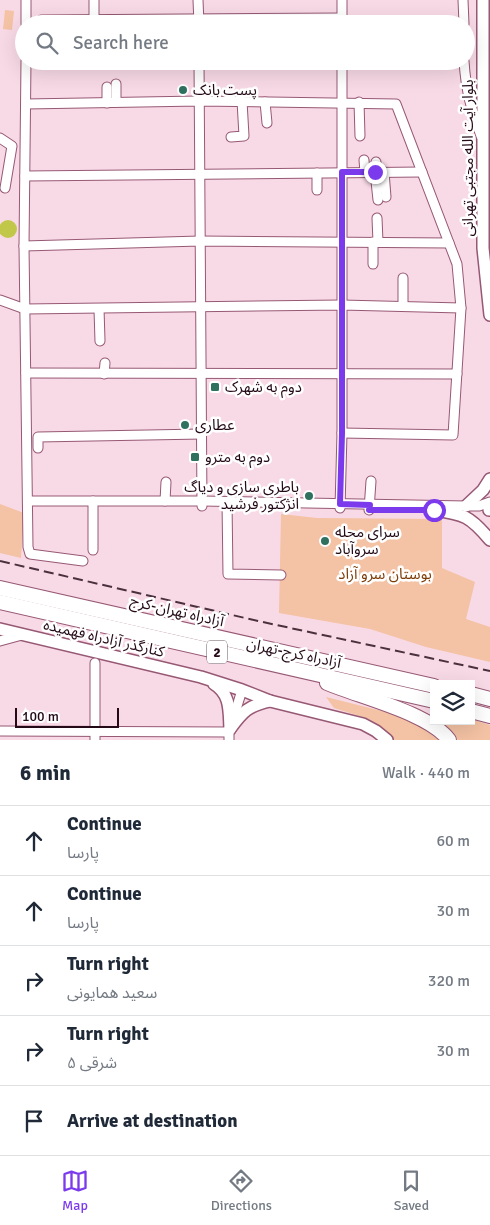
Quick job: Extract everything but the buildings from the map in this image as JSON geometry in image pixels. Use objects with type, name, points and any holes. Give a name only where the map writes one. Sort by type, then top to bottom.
[{"type":"highway","name":"آزادراه تهران-کرج","points":[[0,588],[430,685]]},
{"type":"highway","name":"آزادراه کرج-تهران","points":[[0,602],[430,701]]},
{"type":"highway","points":[[302,672],[348,692],[414,714],[432,725],[449,740]]},
{"type":"highway","points":[[475,695],[490,698]]},
{"type":"highway","points":[[475,712],[490,716]]},
{"type":"main road","name":"بلوار آیت الله مجتبی تهرانی","points":[[483,0],[483,248],[490,315]]},
{"type":"main road","points":[[466,506],[483,490],[490,480]]},
{"type":"main road","points":[[434,510],[461,514],[474,522],[490,540]]},
{"type":"main road","name":"کنارگذر آزادراه فهمیده","points":[[0,630],[84,648],[201,677],[270,701],[363,724],[376,730],[387,740]]},
{"type":"main road","points":[[201,677],[225,693],[228,700],[230,734]]},
{"type":"main road","points":[[230,734],[246,710],[255,704],[270,701]]},
{"type":"street","points":[[26,0],[26,15]]},
{"type":"street","points":[[94,0],[94,15]]},
{"type":"street","points":[[198,0],[198,15]]},
{"type":"street","points":[[342,0],[342,15]]},
{"type":"street","points":[[464,0],[464,15]]},
{"type":"street","points":[[26,70],[24,246],[28,547],[30,554],[83,561]]},
{"type":"street","points":[[199,70],[202,504]]},
{"type":"street","points":[[340,507],[342,433],[342,70]]},
{"type":"street","points":[[464,70],[469,103],[482,138]]},
{"type":"street","points":[[111,102],[116,84]]},
{"type":"street","points":[[107,87],[111,102]]},
{"type":"street","points":[[26,104],[199,101],[396,104],[457,264],[461,308],[453,435],[342,433]]},
{"type":"street","points":[[231,137],[244,136],[242,102]]},
{"type":"street","points":[[265,102],[267,123]]},
{"type":"street","points":[[359,102],[360,136]]},
{"type":"street","points":[[0,138],[12,146],[4,188]]},
{"type":"street","points":[[364,160],[364,172]]},
{"type":"street","points":[[376,162],[382,198]]},
{"type":"street","points":[[317,172],[317,190]]},
{"type":"street","points":[[25,176],[422,172]]},
{"type":"street","points":[[373,264],[377,218]]},
{"type":"street","points":[[24,246],[200,241],[449,243]]},
{"type":"street","points":[[403,278],[403,306]]},
{"type":"street","points":[[0,300],[25,309],[342,305],[461,308]]},
{"type":"street","points":[[99,309],[100,341]]},
{"type":"street","points":[[104,374],[105,363]]},
{"type":"street","points":[[26,373],[457,374]]},
{"type":"street","points":[[38,448],[38,437],[202,434]]},
{"type":"street","points":[[369,508],[371,481]]},
{"type":"street","points":[[165,501],[166,482]]},
{"type":"street","points":[[93,504],[165,501],[202,504]]},
{"type":"street","points":[[28,504],[227,504],[434,510],[490,507]]},
{"type":"street","points":[[93,504],[93,550]]},
{"type":"street","points":[[227,504],[228,574],[281,575]]},
{"type":"street","points":[[369,508],[490,507]]},
{"type":"street","points":[[0,641],[22,635]]},
{"type":"street","points":[[84,648],[95,663],[95,736]]},
{"type":"street","points":[[95,663],[111,655]]},
{"type":"street","points":[[0,731],[95,736],[230,734],[242,690]]},
{"type":"green space","points":[[5,10],[14,11],[12,30],[3,29]]},
{"type":"green space","points":[[0,504],[24,513],[21,558],[0,553]]},
{"type":"green space","name":"بوستان سرو آزاد","points":[[281,514],[317,518],[442,519],[442,568],[475,582],[466,619],[490,627],[490,662],[426,647],[370,629],[279,613]]},
{"type":"green space","points":[[326,697],[418,720],[442,740],[394,740],[369,719],[334,708]]},
{"type":"green space","points":[[475,720],[490,725],[490,740],[458,740],[443,725],[475,725]]},
{"type":"shaded area","points":[[8,220],[14,223],[17,229],[14,235],[8,238],[2,235],[-1,229],[2,223]]},
{"type":"railway","points":[[0,561],[258,621],[490,671]]},
{"type":"place","name":"پست بانک","points":[[183,90]]},
{"type":"place","name":"دوم به شهرک","points":[[215,387]]},
{"type":"place","name":"عطاری","points":[[185,425]]},
{"type":"place","name":"دوم به مترو","points":[[195,457]]},
{"type":"place","name":"باطری سازی و دیاگ انژکتور فرشید","points":[[309,496]]},
{"type":"place","name":"سرای محله سروآباد","points":[[325,541]]},
{"type":"route","points":[[375,172],[342,172],[342,433],[340,504],[370,505],[369,510],[434,510]]}]
